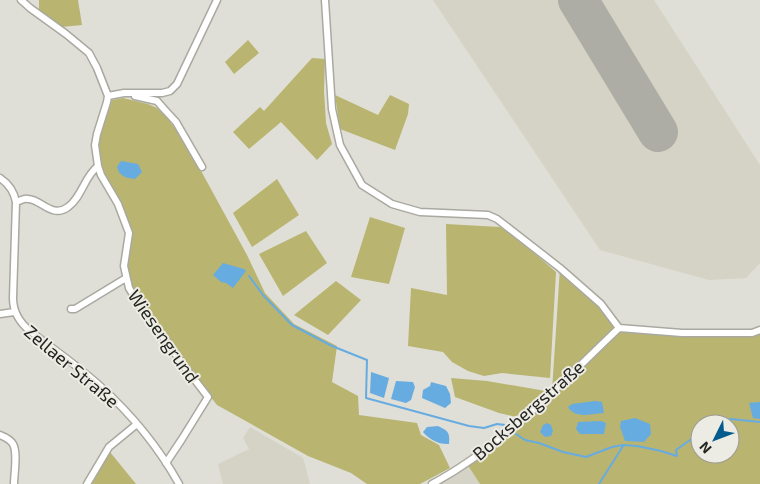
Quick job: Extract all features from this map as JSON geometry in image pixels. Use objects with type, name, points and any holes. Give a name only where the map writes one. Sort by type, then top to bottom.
[{"type":"street","points":[[21,0],[89,53],[98,68],[108,96],[124,93],[162,93],[170,91],[177,84],[217,0]]},
{"type":"street","points":[[325,0],[332,109],[340,145],[362,185],[392,204],[420,212],[488,215],[497,219],[560,268],[602,304],[619,328],[682,333],[752,333],[760,330]]},
{"type":"street","points":[[124,93],[157,101],[176,122],[202,167]]},
{"type":"street","name":"Wiesengrund","points":[[108,96],[95,145],[101,174],[118,204],[129,233],[124,266],[128,288],[148,320],[166,340],[208,397],[166,463]]},
{"type":"street","points":[[0,178],[11,188],[16,202],[27,198],[48,209],[59,211],[66,210],[74,203],[92,170],[98,166]]},
{"type":"street","name":"Zellaer Straße","points":[[16,202],[12,298],[14,312],[24,326],[98,384],[119,403],[166,463],[179,484]]},
{"type":"street","points":[[71,309],[75,309],[126,278]]},
{"type":"street","points":[[0,314],[14,312]]},
{"type":"street","name":"Bocksbergstraße","points":[[432,484],[467,464],[525,416],[619,328]]},
{"type":"street","points":[[87,484],[110,447],[137,424]]},
{"type":"street","points":[[0,435],[13,444],[15,454],[14,484]]},
{"type":"shaded area","points":[[39,0],[78,0],[82,25],[61,27],[39,10]]},
{"type":"shaded area","points":[[433,0],[654,0],[760,165],[760,263],[746,278],[709,280],[600,250]]},
{"type":"shaded area","points":[[248,40],[259,53],[234,74],[225,62]]},
{"type":"shaded area","points":[[312,58],[325,59],[326,123],[332,144],[317,160],[281,122],[249,149],[233,132],[260,107],[264,111]]},
{"type":"shaded area","points":[[335,95],[378,115],[390,95],[409,104],[408,114],[395,150],[340,129]]},
{"type":"shaded area","points":[[123,98],[157,108],[177,131],[247,255],[265,293],[294,324],[337,346],[332,382],[358,396],[359,415],[417,423],[421,435],[439,445],[450,468],[420,484],[367,484],[351,473],[308,456],[217,405],[150,319],[131,287],[126,266],[131,233],[103,174],[98,146],[112,100]]},
{"type":"shaded area","points":[[277,179],[299,215],[252,247],[233,213]]},
{"type":"shaded area","points":[[370,217],[405,228],[389,284],[351,277]]},
{"type":"shaded area","points":[[446,224],[500,227],[518,239],[556,272],[550,378],[502,373],[484,376],[468,371],[452,362],[443,352],[408,346],[411,288],[447,295]]},
{"type":"shaded area","points":[[306,231],[327,263],[283,296],[259,254]]},
{"type":"shaded area","points":[[560,268],[601,304],[619,328],[683,333],[760,330],[760,484],[480,484],[467,464],[552,391]]},
{"type":"shaded area","points":[[336,281],[361,300],[328,335],[294,315]]},
{"type":"shaded area","points":[[451,378],[487,381],[546,391],[516,417],[455,397]]},
{"type":"shaded area","points":[[250,427],[303,458],[310,484],[223,484],[218,464],[249,449],[243,438]]},
{"type":"shaded area","points":[[110,452],[136,484],[92,484]]},
{"type":"shaded area","points":[[467,464],[480,484],[432,484]]},
{"type":"water","points":[[121,161],[138,164],[142,172],[135,179],[123,176],[119,173],[117,167]]},
{"type":"water","points":[[223,263],[246,271],[233,288],[221,282],[213,275]]},
{"type":"water","points":[[371,372],[389,378],[384,398],[370,393]]},
{"type":"water","points":[[396,381],[413,382],[415,387],[411,400],[406,403],[391,399]]},
{"type":"water","points":[[431,382],[446,386],[450,394],[451,403],[445,408],[422,398],[423,390],[430,386]]},
{"type":"water","points":[[602,402],[604,413],[579,414],[571,411],[568,407],[572,404]]},
{"type":"water","points":[[760,402],[760,419],[753,418],[749,403]]},
{"type":"water","points":[[635,418],[650,424],[651,434],[644,442],[625,441],[620,427],[621,421]]},
{"type":"water","points":[[601,421],[606,423],[604,434],[580,434],[576,429],[578,422]]},
{"type":"water","points":[[547,423],[551,425],[553,431],[551,436],[545,437],[540,432],[543,425]]},
{"type":"water","points":[[438,426],[448,432],[449,444],[434,441],[423,432],[427,427]]},
{"type":"waterway","points":[[249,276],[263,295],[292,325],[332,346],[367,360],[366,398],[469,426],[484,428],[497,424],[505,425]]},
{"type":"waterway","points":[[740,420],[760,422]]},
{"type":"waterway","points":[[513,432],[525,440],[586,457],[623,445],[637,446],[677,456],[676,450],[690,440]]},
{"type":"waterway","points":[[599,484],[623,446]]},
{"type":"runway","points":[[578,0],[658,132]]}]
